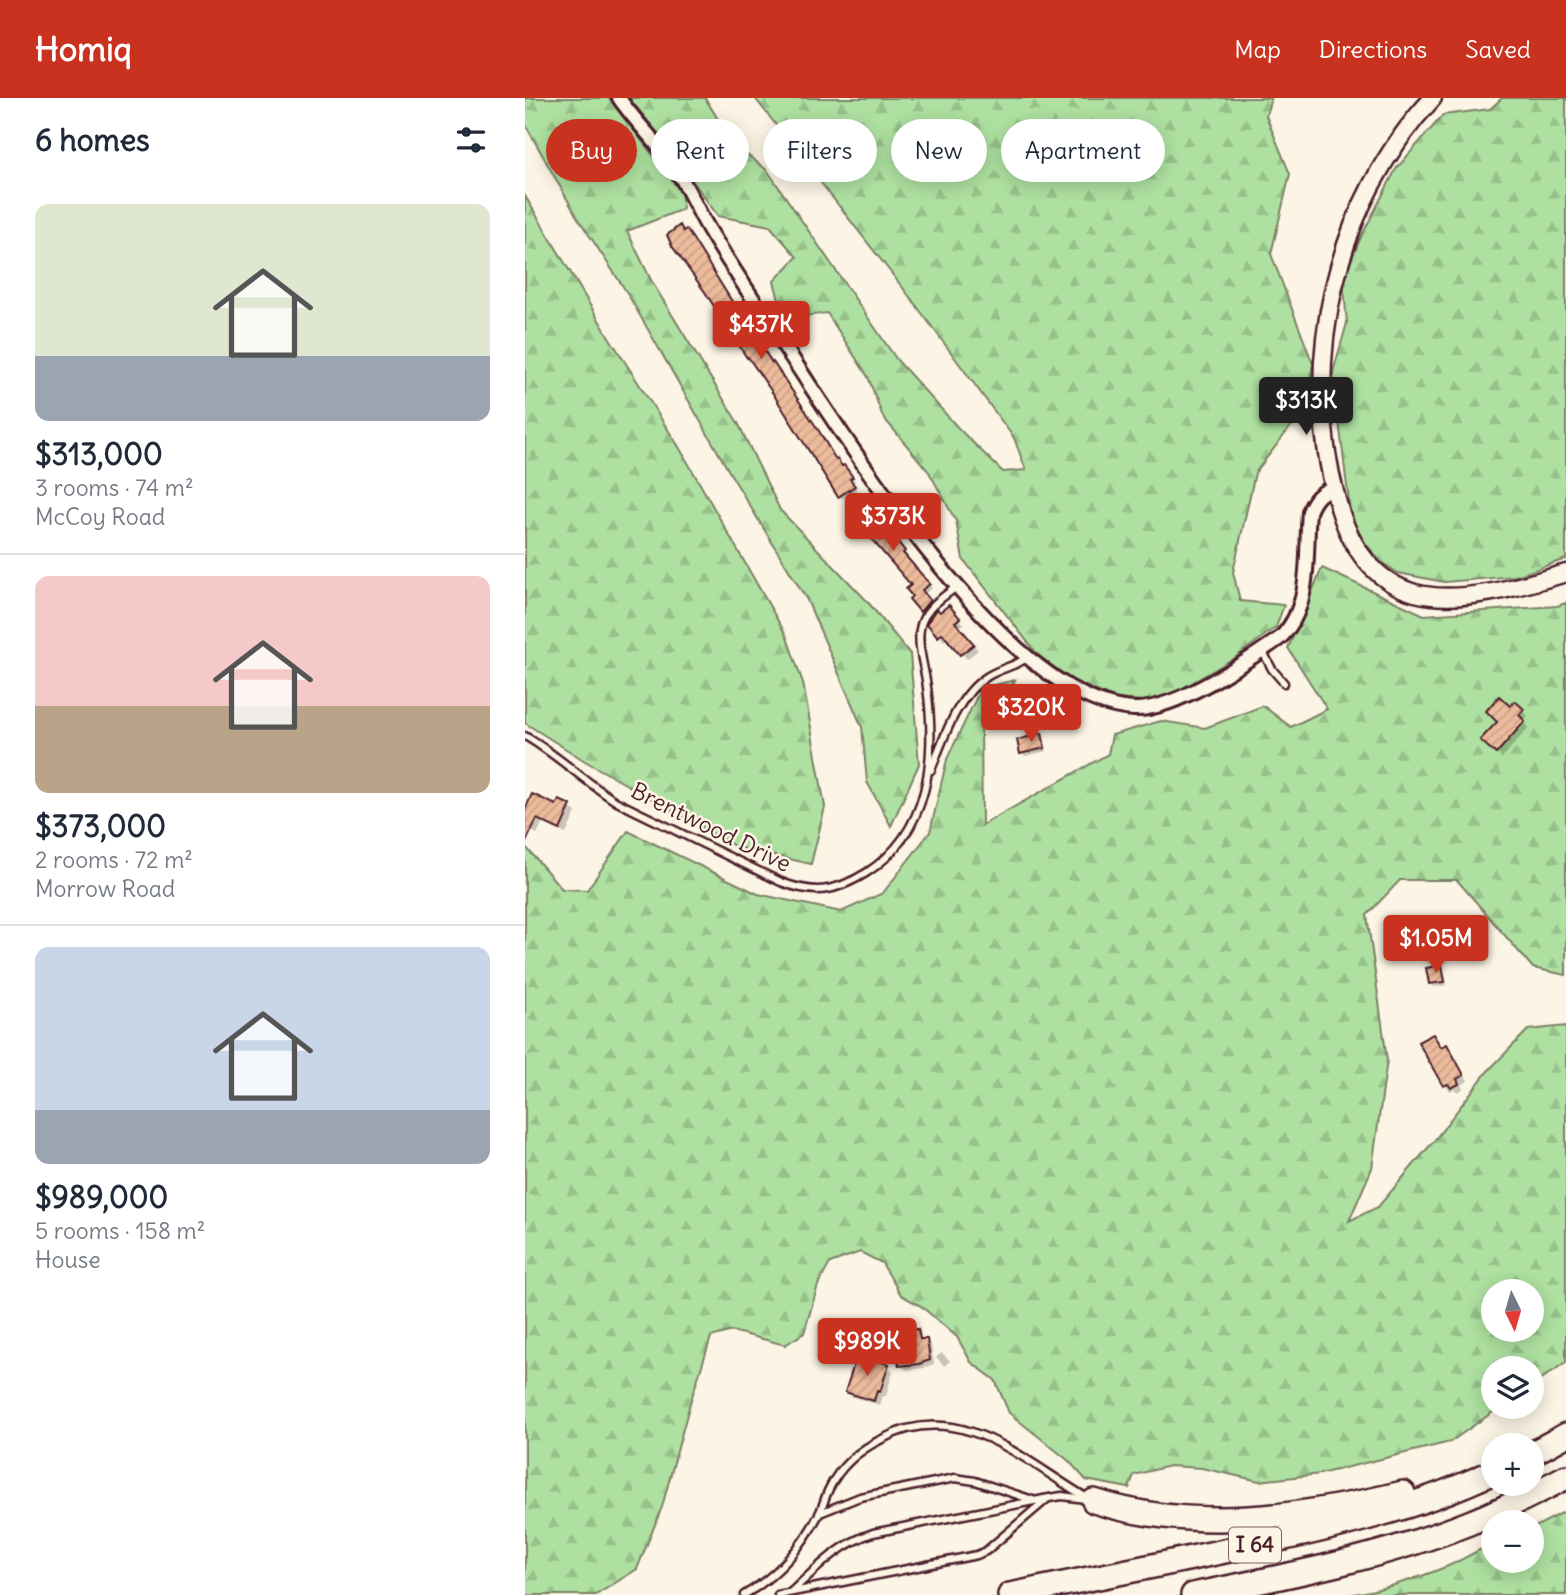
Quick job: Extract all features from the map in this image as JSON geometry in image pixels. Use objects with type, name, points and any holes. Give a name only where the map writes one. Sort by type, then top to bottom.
[{"type":"highway","points":[[1544,1447],[1566,1435]]},
{"type":"highway","points":[[1094,1501],[1145,1514],[1182,1518],[1257,1517],[1348,1504],[1481,1476]]},
{"type":"highway","name":"I 64","points":[[1193,1595],[1406,1545],[1468,1524],[1525,1499],[1566,1477]]},
{"type":"highway","name":"I 64","points":[[1010,1595],[1310,1533],[1368,1518],[1481,1478]]},
{"type":"street","points":[[619,98],[675,168],[732,267],[874,481],[927,551],[958,586],[1028,657],[1057,679],[1105,703],[1136,709],[1152,708],[1185,697],[1280,639],[1297,616],[1304,581],[1309,512],[1316,497],[1333,488]]},
{"type":"street","points":[[1433,98],[1389,153],[1371,185],[1353,228],[1335,287],[1324,340],[1321,398],[1333,488],[1345,526],[1361,556],[1386,580],[1415,593],[1451,597],[1475,594],[1566,573]]},
{"type":"lane","name":"Brentwood Drive","points":[[525,736],[617,802],[781,881],[807,890],[820,891],[843,886],[873,869],[887,856],[914,822],[925,795],[929,775],[929,701],[920,647],[920,626],[930,609],[958,586]]},
{"type":"lane","points":[[1262,650],[1272,669],[1285,683]]},
{"type":"lane","points":[[929,775],[952,720],[979,682],[1028,657]]},
{"type":"lane","points":[[744,1595],[782,1566],[797,1549],[820,1513],[829,1489],[842,1468],[856,1455],[890,1434],[907,1428],[952,1426],[974,1431],[1000,1443],[1094,1501]]},
{"type":"lane","points":[[820,1513],[860,1497],[955,1478],[975,1480],[1035,1501]]},
{"type":"lane","points":[[791,1592],[840,1548],[854,1539],[873,1533],[1049,1498],[1075,1497],[1094,1501]]},
{"type":"lane","points":[[778,1595],[977,1555],[986,1551],[1049,1498]]},
{"type":"green space","points":[[525,98],[609,98],[625,119],[546,119],[546,161],[525,124]]},
{"type":"green space","points":[[629,98],[705,98],[718,119],[651,119],[651,125]]},
{"type":"green space","points":[[755,98],[1271,98],[1266,116],[1290,174],[1271,254],[1313,364],[1305,408],[1255,473],[1233,572],[1240,601],[1284,605],[1276,627],[1236,657],[1178,691],[1146,701],[1115,699],[1070,679],[1037,654],[963,559],[956,521],[929,472],[883,417],[868,377],[827,313],[784,319],[774,281],[797,257],[770,226],[718,216],[693,182],[749,182],[749,156],[763,167],[763,182],[775,182],[897,360],[960,430],[1003,472],[1026,470],[1014,438],[820,182],[877,182],[877,119],[771,119]]},
{"type":"green space","points":[[1502,98],[1566,98],[1566,559],[1516,576],[1444,582],[1398,573],[1380,561],[1352,527],[1333,372],[1347,323],[1343,279],[1396,169],[1443,115],[1490,109]]},
{"type":"green space","points":[[637,135],[651,153],[651,182],[673,182],[681,192],[683,209],[627,231],[652,282],[738,423],[780,510],[867,601],[910,654],[919,764],[891,826],[867,782],[862,727],[807,600],[730,473],[626,291],[558,182],[637,182]]},
{"type":"green space","points":[[525,196],[609,337],[679,447],[786,635],[803,683],[825,807],[811,864],[736,847],[585,761],[525,723]]},
{"type":"green space","points":[[1322,568],[1424,615],[1557,606],[1566,603],[1566,975],[1533,968],[1457,880],[1400,880],[1367,915],[1387,1060],[1372,1168],[1349,1221],[1378,1207],[1487,1072],[1528,1030],[1566,1026],[1566,1362],[1544,1377],[1544,1356],[1481,1356],[1483,1419],[1450,1442],[1320,1474],[1259,1481],[1202,1468],[1169,1466],[1134,1475],[1129,1488],[1086,1480],[1069,1461],[1009,1413],[995,1380],[971,1362],[957,1337],[921,1306],[901,1295],[882,1263],[860,1252],[830,1263],[818,1285],[804,1333],[785,1345],[732,1331],[711,1337],[662,1507],[637,1569],[596,1595],[525,1595],[525,846],[562,889],[587,890],[628,831],[758,894],[841,912],[883,893],[930,832],[947,759],[981,688],[1015,680],[1002,702],[981,725],[982,825],[1108,754],[1112,735],[1161,721],[1205,728],[1263,706],[1291,727],[1327,709],[1288,648]]},
{"type":"green space","points":[[1566,1511],[1566,1595],[1348,1595],[1387,1587],[1424,1575],[1481,1549],[1481,1573],[1544,1573],[1544,1522]]},
{"type":"building","points":[[680,225],[693,239],[836,460],[844,465],[853,477],[850,479],[855,486],[838,497],[772,392],[672,246],[667,235]]},
{"type":"building","points":[[865,501],[905,551],[903,553],[930,584],[922,590],[930,600],[920,612],[909,599],[912,596],[906,589],[911,585],[849,513]]},
{"type":"building","points":[[949,605],[960,618],[955,622],[974,644],[960,655],[942,633],[938,637],[927,624],[937,609],[940,612]]},
{"type":"building","points":[[1499,696],[1510,706],[1515,701],[1524,709],[1519,715],[1525,721],[1496,754],[1480,740],[1497,722],[1486,711]]},
{"type":"building","points":[[1042,733],[1045,748],[1020,754],[1017,740]]},
{"type":"building","points":[[532,794],[556,805],[559,800],[571,805],[560,830],[537,819],[525,844],[525,810]]},
{"type":"building","points":[[1442,965],[1445,982],[1429,984],[1426,968]]},
{"type":"building","points":[[1433,1034],[1441,1047],[1447,1044],[1464,1075],[1457,1079],[1459,1084],[1451,1088],[1448,1084],[1443,1086],[1418,1042]]},
{"type":"building","points":[[918,1329],[920,1339],[927,1339],[930,1360],[899,1366],[894,1333]]},
{"type":"building","points":[[857,1355],[889,1364],[880,1392],[877,1391],[874,1401],[845,1392]]}]
